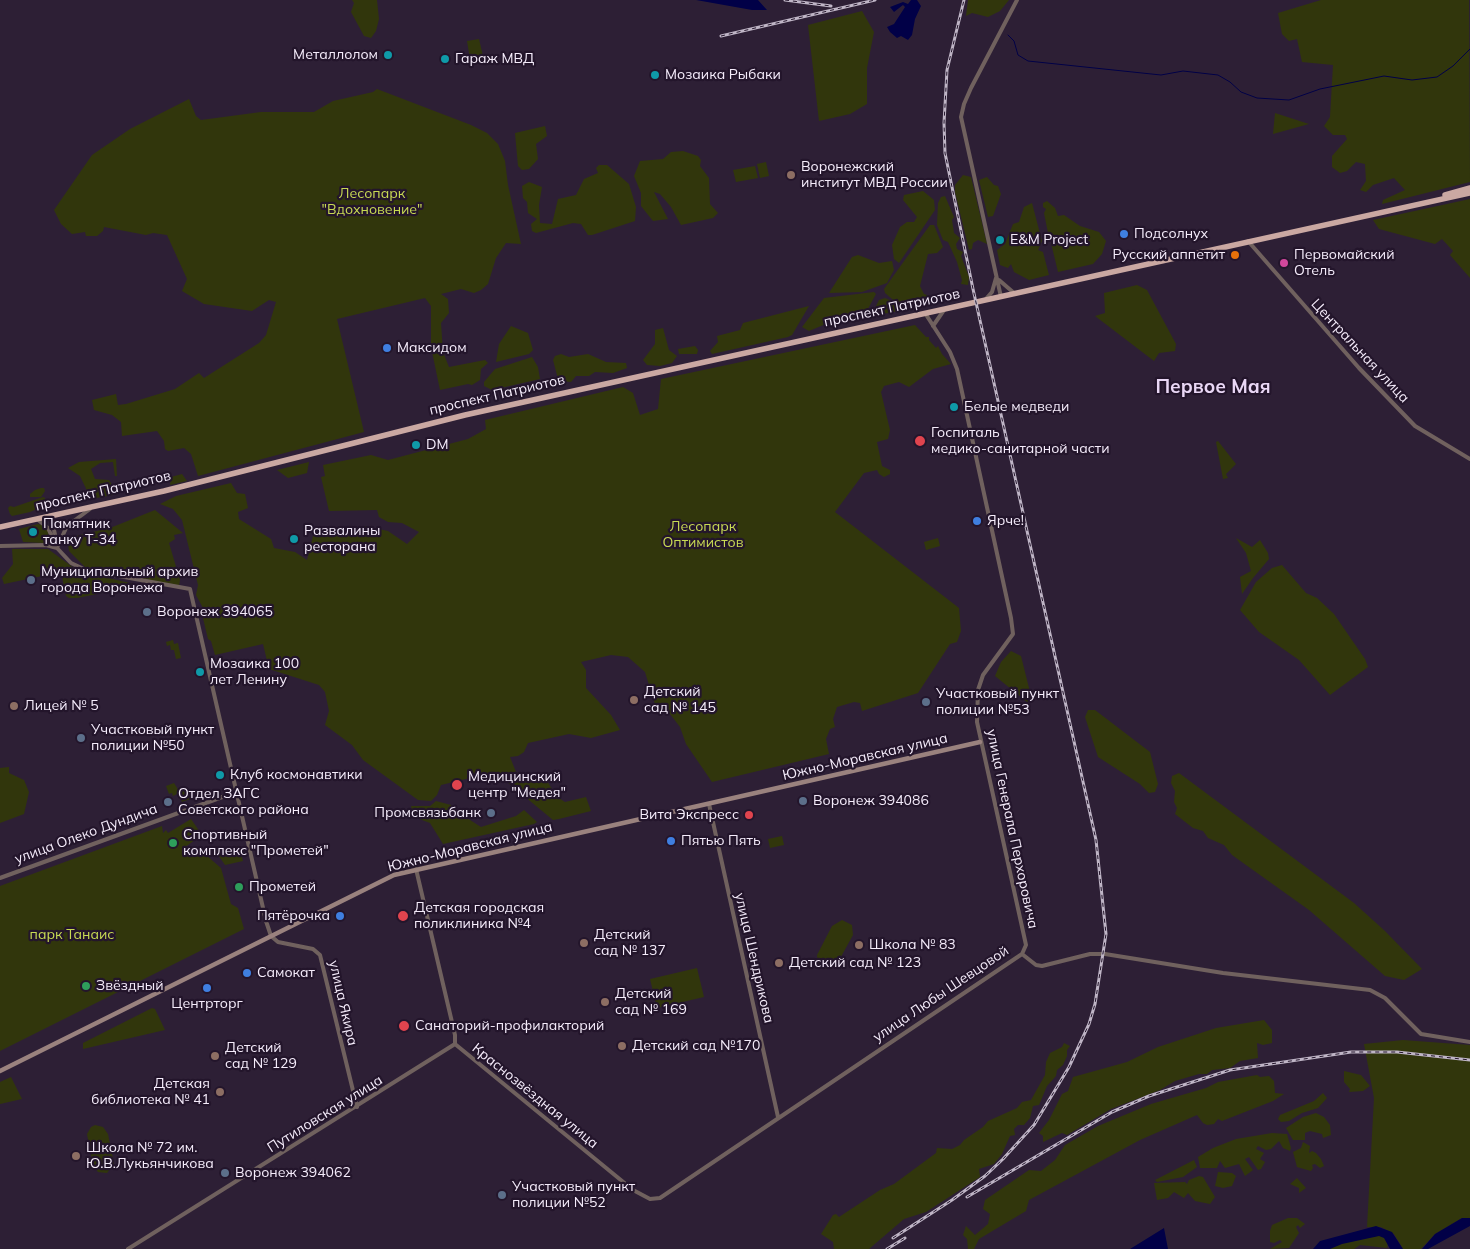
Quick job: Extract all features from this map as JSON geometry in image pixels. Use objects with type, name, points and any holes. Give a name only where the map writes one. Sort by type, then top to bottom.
[{"type":"highway","points":[[1402,207],[1470,188]]},
{"type":"highway","points":[[1402,207],[1470,193]]},
{"type":"highway","name":"проспект Патриотов","points":[[0,527],[92,508],[465,415],[1402,207]]},
{"type":"main road","name":"Южно-Моравская улица","points":[[0,1072],[390,877],[416,869],[980,742]]},
{"type":"street","points":[[1001,297],[961,117],[971,88],[1017,0]]},
{"type":"street","name":"Центральная улица","points":[[1248,241],[1359,368],[1415,426],[1470,460]]},
{"type":"street","points":[[996,276],[1002,285],[1015,294]]},
{"type":"street","points":[[985,300],[992,292],[996,276]]},
{"type":"street","points":[[933,326],[945,309]]},
{"type":"street","name":"улица Генерала Перхоровича","points":[[925,313],[950,352],[957,369],[1011,618],[1013,634],[983,675],[978,690],[977,722],[1026,945],[1022,954]]},
{"type":"street","points":[[58,548],[71,522],[92,508]]},
{"type":"street","points":[[51,516],[58,548]]},
{"type":"street","points":[[37,519],[48,528],[58,548],[71,562],[86,570],[186,587],[192,592],[236,792],[271,936]]},
{"type":"street","points":[[0,546],[46,545],[58,548]]},
{"type":"street","name":"улица Олеко Дундича","points":[[0,878],[236,792]]},
{"type":"street","name":"улица Шендрикова","points":[[708,804],[778,1117]]},
{"type":"street","name":"Краснозвёздная улица","points":[[416,869],[453,1027],[455,1044],[634,1190],[650,1199]]},
{"type":"street","name":"улица Якира","points":[[271,936],[278,942],[313,949],[320,955],[357,1107]]},
{"type":"street","name":"улица Любы Шевцовой","points":[[650,1199],[660,1198],[1022,954],[1036,966],[1090,954],[1105,954],[1223,973],[1370,990],[1385,998],[1421,1034],[1442,1039],[1470,1042]]},
{"type":"street","name":"Путиловская улица","points":[[128,1249],[455,1044]]},
{"type":"green space","points":[[352,0],[377,0],[379,19],[376,31],[371,38],[364,36],[351,12],[354,3]]},
{"type":"green space","points":[[968,0],[1009,0],[1000,11],[988,17],[972,13],[966,16]]},
{"type":"green space","points":[[1321,0],[1469,0],[1470,182],[1382,204],[1383,200],[1405,190],[1394,178],[1373,185],[1366,192],[1360,190],[1366,181],[1365,164],[1356,162],[1347,171],[1340,173],[1332,167],[1332,156],[1347,139],[1345,135],[1333,135],[1324,126],[1330,117],[1333,65],[1302,62],[1297,39],[1289,41],[1282,34],[1278,13]]},
{"type":"green space","points":[[862,11],[874,32],[867,68],[867,104],[850,114],[819,121],[808,25]]},
{"type":"green space","points":[[479,39],[483,56],[470,59],[467,41]]},
{"type":"green space","name":"Лесопарк \"Вдохновение\"","points":[[377,89],[487,133],[498,144],[505,161],[508,185],[521,244],[506,243],[496,258],[488,284],[481,290],[474,293],[461,289],[441,294],[448,299],[449,313],[441,323],[443,352],[449,367],[485,360],[488,363],[481,369],[480,380],[472,385],[468,384],[440,390],[431,347],[431,306],[425,298],[337,319],[364,432],[198,476],[191,454],[184,448],[168,451],[165,449],[164,441],[157,431],[122,436],[121,422],[112,415],[94,410],[92,400],[116,394],[118,405],[126,404],[175,389],[199,373],[204,378],[259,343],[266,335],[276,302],[269,300],[252,311],[204,304],[182,291],[187,279],[167,235],[153,233],[146,235],[104,227],[103,231],[97,236],[86,236],[85,232],[72,234],[61,224],[54,210],[92,155],[130,129],[189,99],[196,116],[201,120],[261,112],[314,112],[333,101],[373,92]]},
{"type":"green space","points":[[1275,113],[1309,124],[1273,134]]},
{"type":"green space","points":[[545,126],[547,136],[536,144],[538,159],[529,169],[522,170],[518,166],[515,133]]},
{"type":"green space","points":[[683,151],[698,156],[701,160],[700,166],[709,178],[710,204],[718,213],[713,218],[681,225],[671,207],[660,194],[654,192],[668,219],[653,221],[641,206],[641,193],[634,176],[640,161],[663,159],[671,152]]},
{"type":"green space","points":[[766,162],[769,176],[760,178],[757,164]]},
{"type":"green space","points":[[599,165],[607,165],[629,184],[636,207],[635,221],[592,235],[588,235],[581,224],[573,223],[536,233],[532,231],[531,224],[537,219],[528,213],[527,202],[523,198],[522,186],[529,182],[542,187],[539,205],[540,223],[552,224],[558,199],[576,195],[584,179],[598,173],[596,168]]},
{"type":"green space","points":[[755,166],[758,178],[736,182],[733,170]]},
{"type":"green space","points":[[963,175],[971,177],[987,244],[978,240],[973,243],[972,249],[969,250],[955,192],[955,185]]},
{"type":"green space","points":[[987,177],[994,185],[998,186],[1001,194],[993,216],[988,217],[979,180]]},
{"type":"green space","points":[[923,191],[934,200],[935,210],[899,263],[894,259],[892,245],[900,227],[907,222],[914,222],[917,217],[903,200],[904,195]]},
{"type":"green space","points":[[945,196],[954,217],[952,220],[954,233],[960,238],[956,244],[957,249],[963,252],[961,256],[969,277],[968,285],[961,284],[962,280],[957,262],[948,242],[943,240],[937,225],[938,203],[941,197]]},
{"type":"green space","points":[[1470,199],[1470,278],[1450,255],[1453,251],[1442,239],[1435,244],[1379,229],[1373,220]]},
{"type":"green space","points":[[1047,201],[1055,208],[1058,216],[1064,215],[1080,226],[1099,232],[1106,241],[1102,254],[1093,264],[1058,272],[1051,243],[1053,238],[1048,233],[1044,213],[1046,209],[1043,207],[1043,203]]},
{"type":"green space","points":[[1032,203],[1042,241],[1038,250],[1043,252],[1049,275],[1029,280],[1014,272],[1011,264],[1008,268],[1000,265],[997,250],[1005,244],[1013,224],[1019,222],[1024,207]]},
{"type":"green space","points":[[930,225],[934,225],[943,247],[937,253],[928,254],[920,286],[924,294],[936,298],[936,301],[905,310],[885,293],[884,289]]},
{"type":"green space","points":[[858,255],[879,263],[892,261],[894,270],[887,283],[862,292],[829,293],[852,257]]},
{"type":"green space","points":[[1137,285],[1147,290],[1176,344],[1175,351],[1159,353],[1154,361],[1095,316],[1105,313],[1104,293]]},
{"type":"green space","points":[[874,292],[876,294],[863,318],[848,322],[833,321],[809,331],[802,327],[824,298]]},
{"type":"green space","points":[[885,298],[894,302],[900,308],[899,311],[877,315],[874,310],[879,300]]},
{"type":"green space","points":[[809,306],[792,335],[788,337],[712,354],[710,351],[718,342],[717,336],[740,330],[743,323]]},
{"type":"green space","name":"Лесопарк Оптимистов","points":[[915,325],[926,337],[929,337],[929,340],[936,348],[938,346],[951,364],[933,369],[909,387],[899,382],[884,386],[881,392],[890,430],[888,439],[877,442],[882,466],[890,470],[890,474],[884,477],[877,470],[864,473],[835,512],[959,608],[961,631],[957,642],[950,644],[918,693],[862,711],[860,703],[854,702],[837,707],[833,719],[835,727],[830,729],[826,739],[829,754],[712,782],[686,744],[680,727],[670,714],[657,711],[645,672],[628,657],[611,655],[581,662],[586,670],[586,688],[611,715],[620,730],[591,738],[569,734],[528,743],[524,752],[518,756],[510,757],[516,772],[531,780],[547,781],[557,797],[565,802],[586,797],[591,811],[559,819],[553,820],[495,772],[441,785],[437,795],[431,801],[418,800],[363,760],[352,745],[325,725],[329,711],[325,692],[319,685],[269,669],[263,644],[215,655],[211,641],[208,639],[202,614],[203,608],[196,595],[198,585],[182,520],[173,509],[160,504],[176,496],[231,483],[237,493],[245,494],[248,508],[238,512],[239,519],[271,539],[274,548],[295,552],[307,560],[313,536],[365,526],[388,531],[407,544],[419,532],[402,523],[388,522],[379,517],[377,510],[329,511],[321,477],[325,476],[323,465],[371,455],[388,460],[468,439],[486,429],[485,420],[623,387],[633,393],[640,415],[658,409],[661,379]]},
{"type":"green space","points":[[511,326],[528,333],[533,350],[529,354],[496,362],[499,344]]},
{"type":"green space","points":[[663,328],[669,350],[677,356],[672,363],[660,366],[647,365],[643,360],[655,344],[655,330]]},
{"type":"green space","points":[[695,346],[698,350],[697,354],[679,354],[678,349]]},
{"type":"green space","points":[[561,354],[569,357],[588,354],[606,362],[626,363],[627,368],[613,373],[595,372],[589,376],[576,376],[571,382],[560,381],[553,360],[555,356]]},
{"type":"green space","points":[[532,357],[538,367],[540,379],[492,390],[484,386],[484,382],[495,369]]},
{"type":"green space","points":[[1218,441],[1236,464],[1226,474],[1228,478],[1223,479],[1216,442]]},
{"type":"green space","points":[[116,459],[117,476],[115,476],[113,462],[100,463],[91,469],[95,479],[109,480],[118,494],[91,499],[80,476],[68,468],[79,462]]},
{"type":"green space","points":[[309,462],[307,473],[288,478],[277,470]]},
{"type":"green space","points":[[182,474],[187,481],[170,485],[171,477]]},
{"type":"green space","points":[[44,488],[45,491],[41,497],[30,497],[30,494]]},
{"type":"green space","points":[[43,497],[45,498],[46,505],[30,512],[12,516],[10,514],[8,508],[10,506],[14,507]]},
{"type":"green space","points":[[155,510],[183,533],[174,535],[175,539],[169,543],[180,580],[179,586],[86,568],[69,551],[67,538],[110,528]]},
{"type":"green space","points":[[38,524],[45,526],[49,533],[44,543],[23,542],[19,529]]},
{"type":"green space","points":[[938,538],[940,546],[926,550],[924,542]]},
{"type":"green space","points":[[1236,538],[1252,547],[1260,540],[1268,553],[1269,559],[1242,594],[1240,577],[1251,571],[1246,553]]},
{"type":"green space","points":[[12,549],[48,549],[78,571],[134,584],[133,587],[69,598],[66,596],[61,572],[4,584],[2,578],[13,564]]},
{"type":"green space","points":[[1282,565],[1306,593],[1317,598],[1334,614],[1365,659],[1368,667],[1330,695],[1299,660],[1259,632],[1240,610],[1256,582],[1272,568]]},
{"type":"green space","points":[[173,640],[174,644],[178,643],[181,658],[176,659],[174,650],[171,650],[170,645],[167,646],[166,642]]},
{"type":"green space","points":[[1011,651],[1021,656],[1032,700],[1027,702],[995,676],[1001,662]]},
{"type":"green space","points":[[1088,710],[1095,710],[1150,752],[1158,784],[1155,792],[1149,793],[1140,784],[1098,757],[1085,717]]},
{"type":"green space","points":[[9,767],[9,773],[24,780],[29,792],[24,814],[0,823],[0,768]]},
{"type":"green space","points":[[1179,773],[1354,903],[1422,969],[1404,980],[1385,976],[1309,910],[1232,855],[1224,845],[1208,838],[1203,831],[1193,828],[1175,814],[1177,808],[1174,802],[1175,791],[1171,783],[1172,776]]},
{"type":"green space","points":[[174,783],[179,791],[190,789],[193,798],[182,802],[179,793],[173,796],[172,793],[169,794],[166,786]]},
{"type":"green space","points":[[436,801],[451,805],[456,811],[481,827],[516,816],[524,810],[537,822],[443,844],[430,823],[414,817],[411,806],[430,806]]},
{"type":"green space","name":"парк Танаис","points":[[191,819],[202,835],[185,847],[199,849],[221,868],[231,904],[238,908],[244,929],[0,1051],[0,886],[162,826],[163,833],[166,830],[168,833]]},
{"type":"green space","points":[[782,836],[784,845],[770,848],[768,839]]},
{"type":"green space","points":[[238,846],[243,861],[225,865],[216,852]]},
{"type":"green space","points":[[842,920],[852,925],[853,935],[837,964],[828,969],[823,968],[818,965],[817,955],[832,926]]},
{"type":"green space","points":[[697,968],[704,997],[657,1008],[650,979]]},
{"type":"green space","points":[[152,1008],[155,1009],[165,1030],[83,1049],[83,1043]]},
{"type":"green space","points":[[1264,1020],[1272,1030],[1272,1043],[1263,1045],[1257,1043],[1258,1058],[1240,1061],[1230,1068],[1212,1070],[1207,1074],[1199,1074],[1175,1081],[1160,1090],[1111,1109],[1067,1135],[1062,1133],[1043,1142],[1043,1136],[1039,1133],[1049,1120],[1062,1094],[1068,1091],[1073,1077],[1127,1062],[1158,1047],[1216,1028]]},
{"type":"green space","points":[[1403,1040],[1470,1045],[1470,1218],[1462,1218],[1435,1234],[1421,1249],[1403,1249],[1394,1234],[1381,1227],[1367,1227],[1374,1098],[1364,1044]]},
{"type":"green space","points":[[1064,1043],[1070,1046],[1067,1050],[1067,1056],[1063,1065],[1057,1070],[1056,1076],[1047,1086],[1039,1105],[1033,1106],[1030,1118],[1024,1125],[1018,1125],[1014,1129],[1015,1135],[1010,1136],[1002,1154],[994,1164],[979,1169],[980,1177],[926,1212],[904,1219],[869,1249],[834,1249],[833,1242],[821,1234],[833,1215],[836,1214],[839,1217],[880,1190],[894,1184],[936,1153],[937,1148],[952,1149],[960,1145],[988,1121],[1017,1108],[1022,1102],[1031,1100],[1045,1075],[1046,1062],[1050,1053],[1062,1047]]},
{"type":"green space","points":[[1344,1071],[1361,1075],[1370,1086],[1363,1091],[1349,1092],[1350,1089],[1344,1082]]},
{"type":"green space","points":[[1257,1075],[1260,1077],[1269,1076],[1274,1081],[1275,1093],[1284,1094],[1273,1101],[1222,1121],[1218,1119],[1214,1124],[1207,1125],[1203,1123],[1197,1115],[1140,1140],[1029,1200],[1026,1211],[979,1239],[974,1249],[968,1249],[967,1239],[963,1235],[966,1226],[975,1235],[988,1224],[990,1214],[983,1209],[985,1200],[1029,1170],[1041,1171],[1055,1160],[1065,1145],[1098,1126],[1151,1104],[1206,1088],[1218,1082]]},
{"type":"green space","points":[[11,1077],[22,1099],[0,1104],[0,1082]]},
{"type":"green space","points":[[1323,1093],[1327,1098],[1318,1108],[1302,1113],[1289,1121],[1281,1122],[1278,1119],[1280,1115],[1314,1101]]},
{"type":"green space","points":[[1316,1113],[1324,1117],[1330,1125],[1331,1135],[1323,1138],[1322,1134],[1310,1131],[1305,1133],[1305,1140],[1293,1140],[1286,1128],[1303,1117]]},
{"type":"green space","points":[[95,1125],[103,1127],[108,1134],[114,1164],[107,1173],[98,1172],[93,1165],[87,1134],[91,1127]]},
{"type":"green space","points":[[1272,1133],[1287,1134],[1291,1148],[1290,1151],[1283,1148],[1279,1141],[1271,1149],[1266,1150],[1258,1146],[1256,1149],[1264,1153],[1260,1159],[1265,1162],[1261,1169],[1258,1170],[1249,1157],[1245,1159],[1253,1170],[1245,1176],[1239,1164],[1225,1168],[1220,1161],[1217,1168],[1200,1168],[1198,1157],[1213,1148],[1236,1139]]},
{"type":"green space","points":[[1303,1142],[1310,1146],[1309,1153],[1312,1151],[1316,1153],[1324,1166],[1320,1168],[1315,1164],[1312,1165],[1311,1171],[1297,1167],[1293,1152],[1301,1148]]},
{"type":"green space","points":[[1194,1160],[1197,1167],[1183,1177],[1157,1182],[1155,1180]]},
{"type":"green space","points":[[1218,1172],[1232,1173],[1236,1176],[1232,1186],[1223,1188],[1215,1186]]},
{"type":"green space","points":[[1199,1176],[1203,1177],[1215,1197],[1210,1204],[1195,1201],[1188,1193],[1184,1198],[1174,1192],[1168,1198],[1157,1200],[1154,1183],[1185,1182],[1187,1184],[1189,1180]]},
{"type":"green space","points":[[1297,1178],[1306,1188],[1299,1193],[1299,1188],[1290,1184]]},
{"type":"green space","points":[[1288,1218],[1297,1218],[1305,1224],[1300,1228],[1298,1225],[1296,1227],[1299,1233],[1289,1248],[1270,1249],[1282,1242],[1280,1240],[1274,1243],[1270,1242],[1272,1225]]},
{"type":"green space","points":[[1385,1235],[1388,1244],[1387,1248],[1360,1245],[1354,1249],[1329,1249],[1348,1239]]},
{"type":"shaded area","points":[[696,0],[758,0],[767,10],[752,10]]},
{"type":"shaded area","points":[[911,0],[917,0],[921,6],[915,19],[912,35],[908,40],[901,36],[897,38],[887,27],[894,24],[905,7],[903,5],[894,12],[890,7],[903,2],[908,4]]},
{"type":"shaded area","points":[[1462,1218],[1470,1218],[1470,1226],[1428,1249],[1422,1249],[1435,1234]]},
{"type":"shaded area","points":[[1376,1226],[1392,1232],[1403,1249],[1390,1249],[1384,1238],[1379,1236],[1342,1244],[1330,1249],[1313,1249],[1320,1241]]},
{"type":"shaded area","points":[[1164,1228],[1168,1249],[1130,1249]]},
{"type":"waterway","points":[[1008,35],[1014,41],[1018,55],[1028,61],[1161,75],[1183,71],[1218,75],[1230,82],[1241,92],[1257,98],[1289,100],[1320,89],[1384,76],[1412,80],[1437,77],[1453,66],[1470,49]]},
{"type":"railway","points":[[785,0],[831,6]]},
{"type":"railway","points":[[721,36],[875,0]]},
{"type":"railway","points":[[893,1238],[985,1176],[1034,1125],[1069,1067],[1089,1024],[1095,1004],[1106,934],[1096,840],[973,289],[945,153],[944,123],[947,70],[964,0]]},
{"type":"railway","points":[[967,1197],[1112,1112],[1149,1096],[1230,1070],[1351,1052],[1397,1052],[1470,1060]]},
{"type":"railway","points":[[887,1249],[905,1238]]},
{"type":"place","name":"Металлолом","points":[[388,55]]},
{"type":"place","name":"Гараж МВД","points":[[445,59]]},
{"type":"place","name":"Мозаика Рыбаки","points":[[655,75]]},
{"type":"place","name":"Воронежский институт МВД России","points":[[791,175]]},
{"type":"place","name":"Подсолнух","points":[[1124,234]]},
{"type":"place","name":"E&M Project","points":[[1000,240]]},
{"type":"place","name":"Русский аппетит","points":[[1235,255]]},
{"type":"place","name":"Первомайский Отель","points":[[1284,263]]},
{"type":"place","name":"Максидом","points":[[387,348]]},
{"type":"place","name":"Белые медведи","points":[[954,407]]},
{"type":"place","name":"Госпиталь медико-санитарной части","points":[[920,441]]},
{"type":"place","name":"DM","points":[[416,445]]},
{"type":"place","name":"Ярче!","points":[[977,521]]},
{"type":"place","name":"Памятник танку Т-34","points":[[33,532]]},
{"type":"place","name":"Развалины ресторана","points":[[294,539]]},
{"type":"place","name":"Муниципальный архив города Воронежа","points":[[31,580]]},
{"type":"place","name":"Воронеж 394065","points":[[147,612]]},
{"type":"place","name":"Мозаика 100 лет Ленину","points":[[200,672]]},
{"type":"place","name":"Детский сад № 145","points":[[634,700]]},
{"type":"place","name":"Участковый пункт полиции №53","points":[[926,702]]},
{"type":"place","name":"Лицей № 5","points":[[14,706]]},
{"type":"place","name":"Участковый пункт полиции №50","points":[[81,738]]},
{"type":"place","name":"Клуб космонавтики","points":[[220,775]]},
{"type":"place","name":"Медицинский центр \"Медея\"","points":[[457,785]]},
{"type":"place","name":"Воронеж 394086","points":[[803,801]]},
{"type":"place","name":"Отдел ЗАГС Советского района","points":[[168,802]]},
{"type":"place","name":"Промсвязьбанк","points":[[491,813]]},
{"type":"place","name":"Вита Экспресс","points":[[749,815]]},
{"type":"place","name":"Пятью Пять","points":[[671,841]]},
{"type":"place","name":"Спортивный комплекс \"Прометей\"","points":[[173,843]]},
{"type":"place","name":"Прометей","points":[[239,887]]},
{"type":"place","name":"Пятёрочка","points":[[340,916]]},
{"type":"place","name":"Детская городская поликлиника №4","points":[[403,916]]},
{"type":"place","name":"Детский сад № 137","points":[[584,943]]},
{"type":"place","name":"Школа № 83","points":[[859,945]]},
{"type":"place","name":"Детский сад № 123","points":[[779,963]]},
{"type":"place","name":"Самокат","points":[[247,973]]},
{"type":"place","name":"Звёздный","points":[[86,986]]},
{"type":"place","name":"Центрторг","points":[[207,988]]},
{"type":"place","name":"Детский сад № 169","points":[[605,1002]]},
{"type":"place","name":"Cанаторий-профилакторий","points":[[404,1026]]},
{"type":"place","name":"Детский сад №170","points":[[622,1046]]},
{"type":"place","name":"Детский сад № 129","points":[[215,1056]]},
{"type":"place","name":"Детская библиотека № 41","points":[[220,1092]]},
{"type":"place","name":"Школа № 72 им. Ю.В.Лукьянчикова","points":[[76,1156]]},
{"type":"place","name":"Воронеж 394062","points":[[225,1173]]},
{"type":"place","name":"Участковый пункт полиции №52","points":[[502,1195]]},
{"type":"district","name":"Первое Мая","points":[[1213,387]]}]
